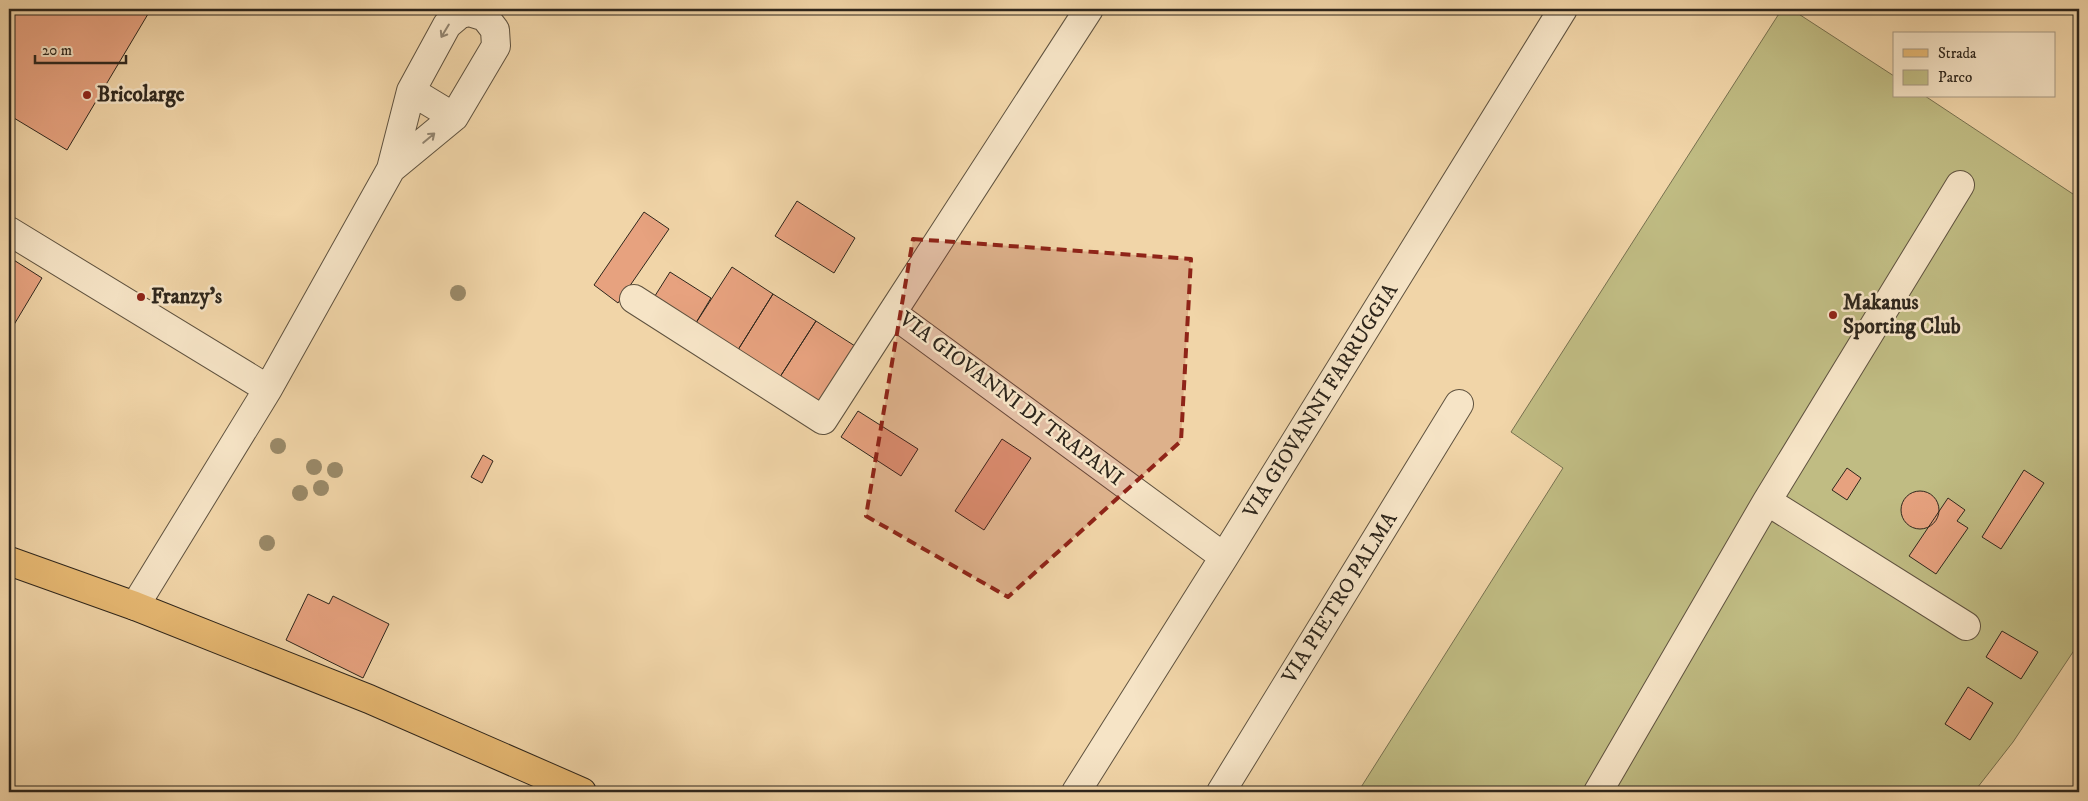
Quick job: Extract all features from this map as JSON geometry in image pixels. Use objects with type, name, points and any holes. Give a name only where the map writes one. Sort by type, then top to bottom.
[{"type":"main road","points":[[9,561],[135,606],[369,699],[582,792]]},
{"type":"street","name":"VIA GIOVANNI DI TRAPANI","points":[[1089,9],[892,313],[1224,557]]},
{"type":"street","name":"VIA GIOVANNI FARRUGGIA","points":[[1076,792],[1224,557],[1563,9]]},
{"type":"street","points":[[135,606],[268,389],[391,169],[411,91],[447,25],[460,14],[469,12],[485,17],[495,30],[496,46],[454,116],[391,169]]},
{"type":"street","points":[[411,91],[454,116]]},
{"type":"street","points":[[1598,792],[1767,500],[1960,185]]},
{"type":"street","points":[[9,231],[268,389]]},
{"type":"street","points":[[634,299],[824,420],[892,313]]},
{"type":"street","name":"VIA PIETRO PALMA","points":[[1221,792],[1459,404]]},
{"type":"street","points":[[1767,500],[1966,626]]},
{"type":"highlighted area","points":[[913,239],[1191,259],[1181,441],[1008,597],[866,516]]},
{"type":"green space","name":"Makanus Sporting Club","points":[[1782,9],[1791,9],[1893,75],[1893,98],[1928,98],[2079,198],[2079,652],[2075,649],[2013,742],[1974,792],[1358,792],[1563,468],[1511,432]]},
{"type":"building","points":[[9,9],[151,9],[67,150],[9,115]]},
{"type":"building","points":[[797,201],[855,238],[834,273],[775,236]]},
{"type":"building","points":[[644,212],[669,229],[618,303],[594,285]]},
{"type":"building","points":[[9,257],[42,278],[9,333]]},
{"type":"building","points":[[732,267],[773,294],[736,353],[694,326]]},
{"type":"building","points":[[670,272],[711,298],[694,326],[653,299]]},
{"type":"building","points":[[773,294],[816,321],[778,380],[736,353]]},
{"type":"building","points":[[816,321],[855,346],[817,405],[778,380]]},
{"type":"building","points":[[858,411],[918,449],[901,476],[841,437]]},
{"type":"building","points":[[1002,439],[1031,458],[984,530],[955,511]]},
{"type":"building","points":[[483,455],[493,461],[482,483],[471,477]]},
{"type":"building","points":[[1847,468],[1861,478],[1847,500],[1832,490]]},
{"type":"building","points":[[2024,470],[2044,483],[2001,549],[1982,537]]},
{"type":"building","points":[[1920,491],[1927,492],[1933,497],[1938,503],[1938,517],[1933,523],[1927,528],[1920,529],[1913,528],[1907,523],[1902,517],[1901,510],[1902,503],[1907,497],[1913,492]]},
{"type":"building","points":[[1948,498],[1965,510],[1957,521],[1968,528],[1936,574],[1909,556]]},
{"type":"building","points":[[308,594],[329,604],[333,596],[389,624],[363,678],[286,640]]},
{"type":"building","points":[[2002,631],[2038,652],[2021,679],[1986,657]]},
{"type":"building","points":[[1968,687],[1993,703],[1970,740],[1945,724]]},
{"type":"place","name":"Bricolarge","points":[[87,95]]},
{"type":"place","name":"Franzy's","points":[[141,297]]},
{"type":"place","name":"Makanus Sporting Club","points":[[1833,315]]}]
